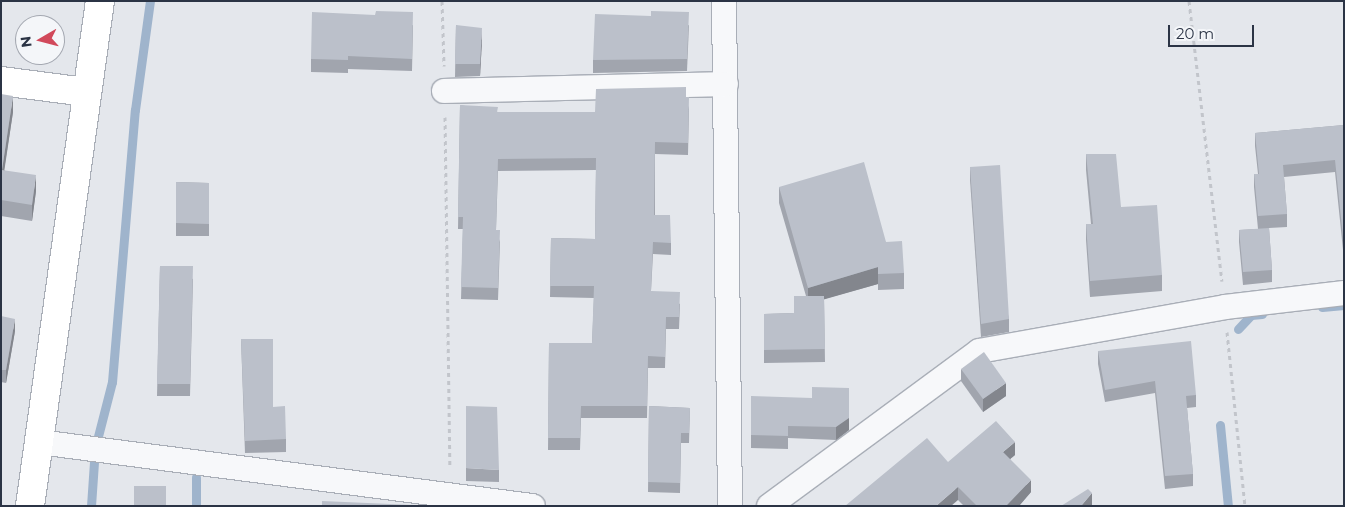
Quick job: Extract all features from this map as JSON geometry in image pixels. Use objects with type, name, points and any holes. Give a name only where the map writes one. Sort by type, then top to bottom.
[{"type":"street","points":[[30,506],[100,1]]},
{"type":"street","points":[[724,1],[730,506]]},
{"type":"street","points":[[1,81],[86,92]]},
{"type":"street","points":[[444,92],[726,84]]},
{"type":"street","points":[[769,506],[978,351],[1225,306],[1344,293]]},
{"type":"street","points":[[39,442],[533,506]]},
{"type":"path","points":[[442,1],[450,494]]},
{"type":"path","points":[[1188,1],[1225,306],[1245,506]]},
{"type":"building","points":[[376,11],[413,12],[412,59],[348,56],[348,60],[311,59],[312,12],[375,15]]},
{"type":"building","points":[[651,11],[689,12],[687,59],[593,60],[595,14],[651,16]]},
{"type":"building","points":[[456,25],[482,28],[480,64],[455,64]]},
{"type":"building","points":[[686,87],[686,97],[689,97],[688,143],[655,142],[654,215],[670,215],[671,243],[653,242],[651,291],[680,292],[679,317],[666,317],[665,357],[648,356],[647,406],[581,406],[580,438],[548,438],[549,343],[592,343],[594,286],[550,286],[551,238],[595,239],[596,158],[498,159],[496,230],[500,230],[498,288],[461,287],[463,217],[458,217],[460,105],[498,107],[497,112],[595,112],[596,89]]},
{"type":"building","points":[[1,94],[13,96],[2,170],[36,175],[32,205],[1,200]]},
{"type":"building","points":[[1344,125],[1344,237],[1335,160],[1283,165],[1287,214],[1258,216],[1254,174],[1259,174],[1255,133]]},
{"type":"building","points":[[1086,154],[1116,154],[1121,207],[1157,205],[1162,275],[1090,281],[1086,224],[1093,224]]},
{"type":"building","points":[[864,162],[886,242],[902,241],[904,273],[878,274],[878,267],[808,288],[779,187]]},
{"type":"building","points":[[1000,165],[1009,319],[981,324],[970,167]]},
{"type":"building","points":[[176,182],[209,183],[209,224],[176,223]]},
{"type":"building","points":[[1269,228],[1272,270],[1243,272],[1239,230]]},
{"type":"building","points":[[160,266],[193,266],[190,384],[157,384]]},
{"type":"building","points":[[794,296],[824,296],[825,349],[764,350],[764,314],[794,313]]},
{"type":"building","points":[[1,316],[15,319],[6,370],[1,370]]},
{"type":"building","points":[[241,339],[273,339],[273,407],[285,406],[286,439],[245,441]]},
{"type":"building","points":[[1191,341],[1196,395],[1186,396],[1193,474],[1165,476],[1155,381],[1105,390],[1098,351]]},
{"type":"building","points":[[984,352],[1006,383],[983,399],[961,369]]},
{"type":"building","points":[[812,387],[849,388],[849,418],[836,427],[788,426],[788,436],[751,435],[751,396],[812,398]]},
{"type":"building","points":[[466,406],[497,407],[499,470],[466,468]]},
{"type":"building","points":[[649,406],[690,408],[689,433],[681,433],[680,483],[648,482]]},
{"type":"building","points":[[996,421],[1015,442],[1003,452],[1031,480],[1006,506],[977,506],[958,487],[936,506],[845,506],[927,438],[948,462]]},
{"type":"building","points":[[134,486],[166,486],[166,506],[134,506]]},
{"type":"building","points":[[1088,489],[1092,493],[1081,506],[1061,506]]},
{"type":"building","points":[[322,501],[435,506],[322,506]]},
{"type":"waterway","points":[[91,506],[95,448],[112,382],[135,110],[150,1]]},
{"type":"waterway","points":[[1322,307],[1344,305]]},
{"type":"waterway","points":[[1238,329],[1251,315],[1262,314]]},
{"type":"waterway","points":[[1220,425],[1228,506]]},
{"type":"waterway","points":[[196,477],[196,506]]}]
